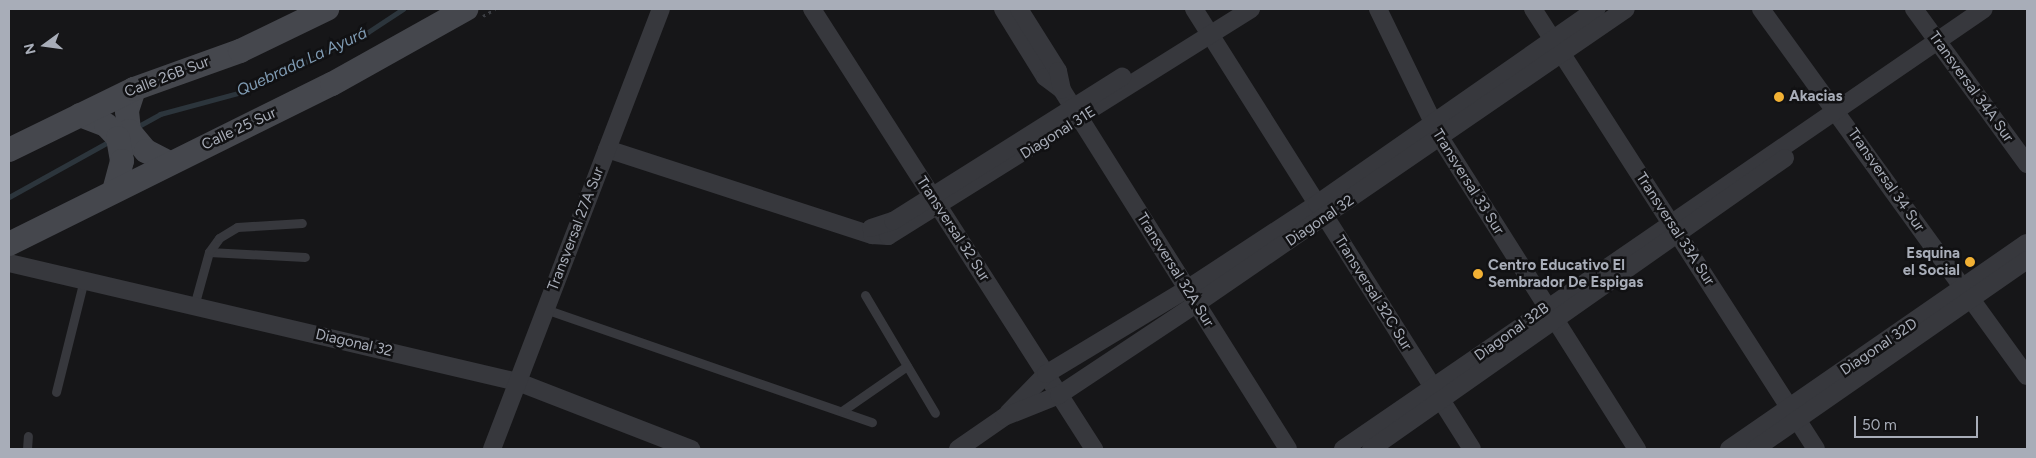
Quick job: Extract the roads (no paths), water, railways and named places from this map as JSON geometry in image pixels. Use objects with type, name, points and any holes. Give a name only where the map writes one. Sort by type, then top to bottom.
[{"type":"main road","name":"Calle 26B Sur","points":[[9,150],[90,118],[134,89],[240,51],[327,9]]},
{"type":"main road","name":"Calle 25 Sur","points":[[9,244],[168,162],[332,84],[466,9]]},
{"type":"main road","points":[[134,89],[127,111],[129,130],[141,146],[168,162]]},
{"type":"main road","points":[[90,118],[118,138],[122,161],[116,188]]},
{"type":"street","name":"Transversal 27A Sur","points":[[492,449],[661,9]]},
{"type":"street","name":"Transversal 32 Sur","points":[[812,9],[1094,449]]},
{"type":"street","name":"Transversal 32A Sur","points":[[1003,9],[1045,77],[1062,90],[1077,113],[1288,449]]},
{"type":"street","name":"Transversal 32A Sur","points":[[1019,9],[1058,71],[1062,90]]},
{"type":"street","name":"Transversal 32C Sur","points":[[1194,9],[1472,449]]},
{"type":"street","name":"Diagonal 31E","points":[[1207,30],[1230,9]]},
{"type":"street","name":"Diagonal 31E","points":[[608,149],[859,228],[885,225],[936,202],[1207,30],[1251,9]]},
{"type":"street","name":"Transversal 33 Sur","points":[[1378,9],[1441,139],[1637,449]]},
{"type":"street","name":"Transversal 33A Sur","points":[[1534,9],[1816,449]]},
{"type":"street","name":"Diagonal 32","points":[[1004,417],[1059,394],[1192,297],[1321,211],[1441,139],[1557,46],[1598,9]]},
{"type":"street","name":"Diagonal 32","points":[[1321,211],[1432,123],[1557,46],[1626,9]]},
{"type":"street","name":"Transversal 34 Sur","points":[[1761,9],[1839,114],[2027,376]]},
{"type":"street","name":"Transversal 34A Sur","points":[[1914,9],[2027,164]]},
{"type":"street","name":"Diagonal 32B","points":[[1370,449],[1550,313],[1839,114],[1984,9]]},
{"type":"street","name":"Diagonal 32D","points":[[1968,295],[2027,243]]},
{"type":"street","name":"Diagonal 32D","points":[[1729,449],[1793,414],[1968,295],[2027,260]]},
{"type":"street","name":"Diagonal 32","points":[[9,263],[518,382],[691,449]]},
{"type":"street","name":"Diagonal 32","points":[[958,449],[1004,417],[1046,374],[1192,297]]},
{"type":"street","name":"Diagonal 32B","points":[[1342,449],[1438,396]]},
{"type":"street","name":"Diagonal 32D","points":[[1755,449],[1793,414]]},
{"type":"lane","points":[[194,306],[209,252],[219,238],[237,227],[302,223]]},
{"type":"lane","points":[[209,252],[305,257]]},
{"type":"lane","points":[[56,392],[84,280]]},
{"type":"lane","points":[[866,295],[935,413]]},
{"type":"lane","points":[[545,309],[872,422]]},
{"type":"lane","points":[[842,411],[907,366]]},
{"type":"lane","points":[[27,449],[28,436]]},
{"type":"waterway","name":"Quebrada La Ayurá","points":[[135,128],[160,114],[245,91],[368,32],[403,9]]},
{"type":"waterway","name":"Quebrada La Ayurá","points":[[9,197],[112,140]]},
{"type":"place","name":"Akacias","points":[[1779,97]]},
{"type":"place","name":"Esquina el Social","points":[[1970,262]]},
{"type":"place","name":"Centro Educativo El Sembrador De Espigas","points":[[1478,274]]}]
